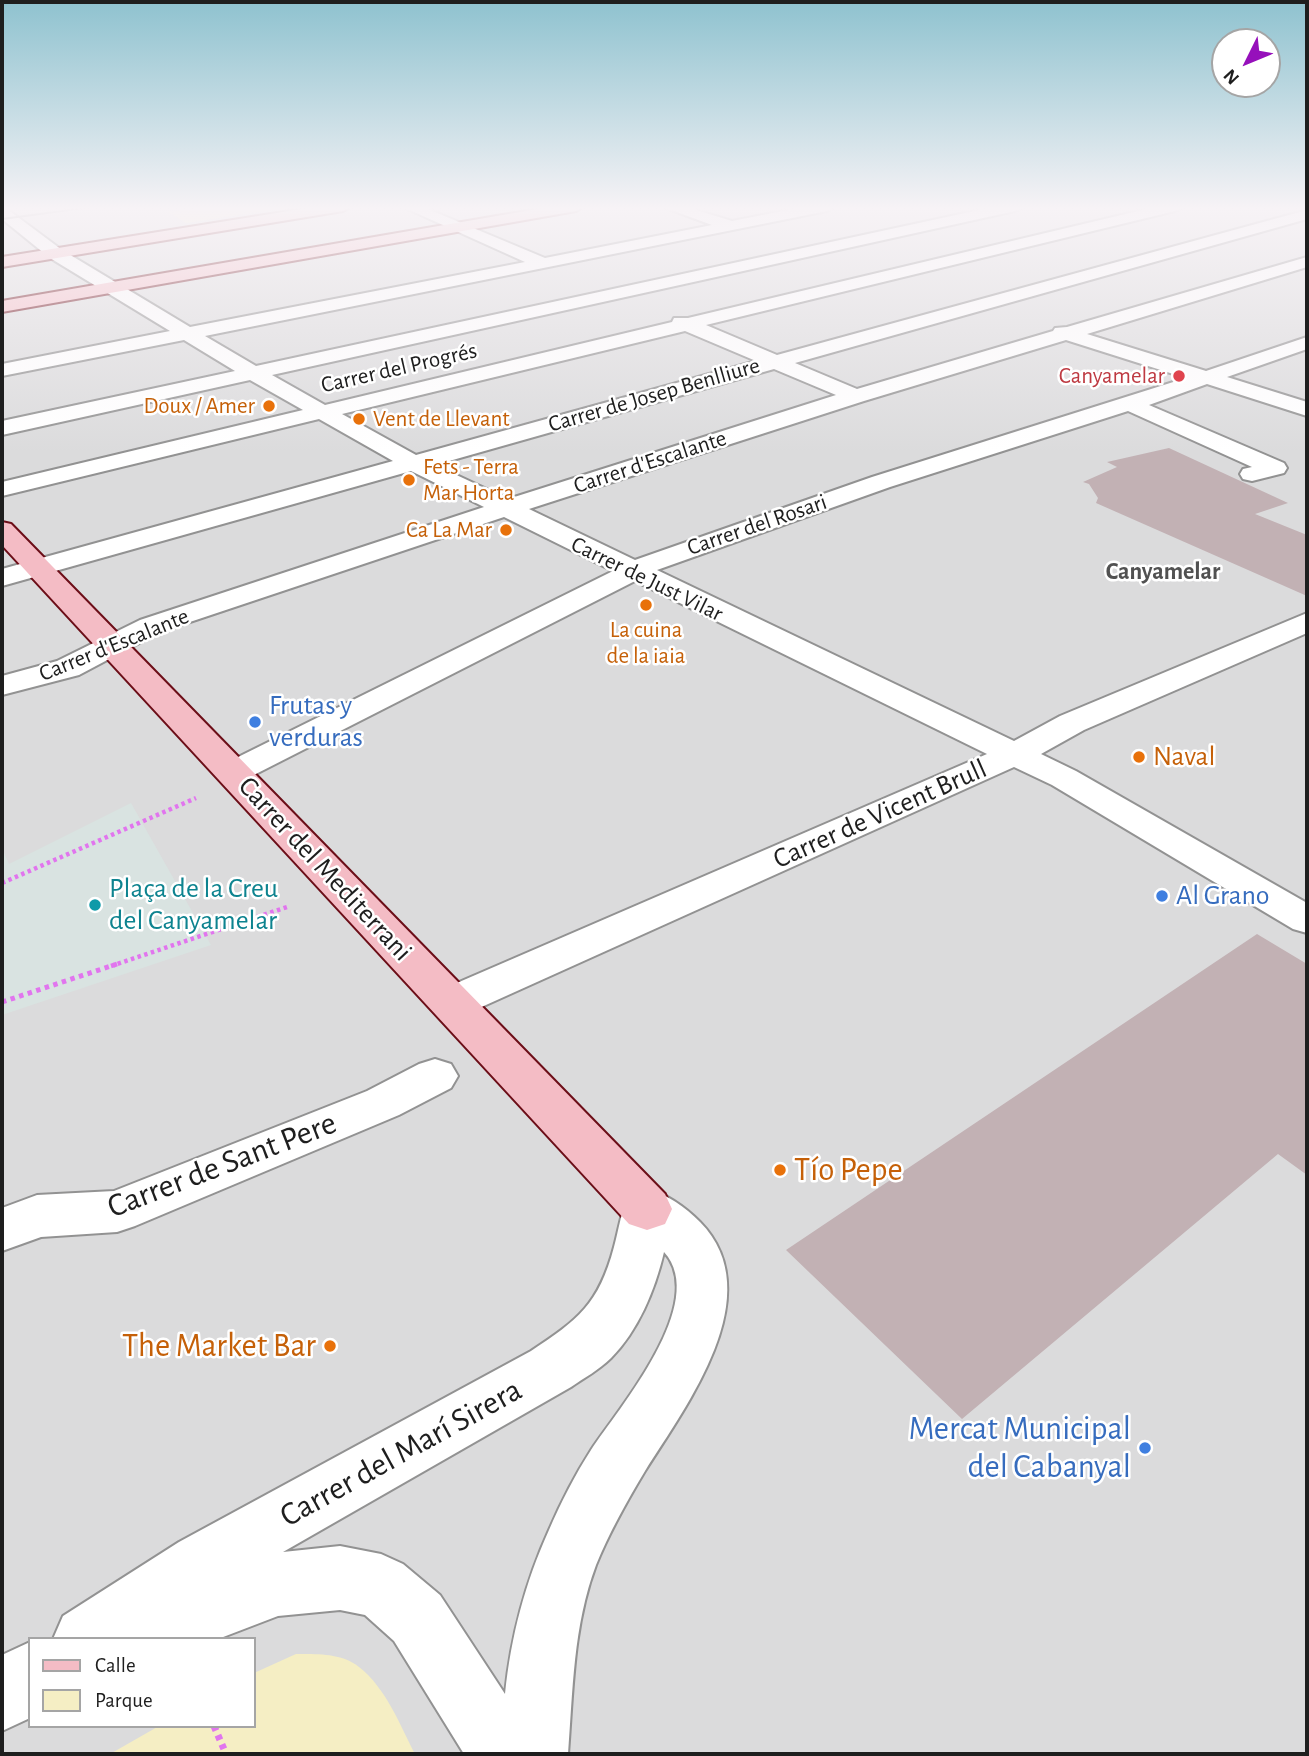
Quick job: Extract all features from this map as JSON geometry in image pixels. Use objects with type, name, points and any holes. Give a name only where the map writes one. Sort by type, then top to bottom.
[{"type":"street","points":[[2,307],[103,289]]},
{"type":"street","name":"Carrer de Just Vilar","points":[[117,289],[253,373],[413,463],[503,509],[1064,778],[1307,920]]},
{"type":"street","points":[[2,370],[414,289]]},
{"type":"street","points":[[604,289],[639,304]]},
{"type":"street","points":[[2,428],[640,289]]},
{"type":"street","name":"Carrer del Progrés","points":[[2,489],[834,289]]},
{"type":"street","name":"Carrer de Josep Benlliure","points":[[2,578],[1035,289]]},
{"type":"street","name":"Carrer d'Escalante","points":[[2,687],[68,668],[150,626],[503,509],[856,396],[1216,289]]},
{"type":"street","points":[[945,293],[1015,317]]},
{"type":"street","points":[[663,314],[856,396]]},
{"type":"street","points":[[1040,325],[1307,410]]},
{"type":"street","name":"Carrer del Rosari","points":[[234,772],[632,571],[881,482],[1208,379],[1307,343]]},
{"type":"street","points":[[1269,398],[1307,387]]},
{"type":"street","points":[[1129,404],[1275,468],[1252,474]]},
{"type":"street","name":"Carrer del Mediterrani","points":[[2,530],[647,1209]]},
{"type":"street","name":"Carrer de Vicent Brull","points":[[451,1003],[1013,755],[1072,723],[1307,622]]},
{"type":"street","name":"Carrer de Sant Pere","points":[[2,1230],[37,1216],[117,1211],[383,1103],[435,1076]]},
{"type":"street","points":[[533,1754],[544,1642],[561,1576],[611,1473],[677,1369],[701,1313],[700,1265],[677,1230],[647,1209]]},
{"type":"street","name":"Carrer del Marí Sirera","points":[[89,1637],[201,1564],[551,1369],[595,1338],[626,1290],[641,1248],[647,1209]]},
{"type":"street","points":[[137,1637],[278,1584],[340,1578],[381,1586],[417,1618],[505,1754]]},
{"type":"path","points":[[2,883],[191,802],[234,772]]},
{"type":"path","points":[[2,1002],[287,907]]},
{"type":"path","points":[[215,1728],[226,1754]]},
{"type":"shaded area","points":[[2,289],[1307,289],[1307,1754],[2,1754]]},
{"type":"shaded area","points":[[1169,448],[1288,503],[1255,514],[1307,535],[1307,596],[1096,503],[1098,498],[1089,484],[1083,482],[1117,467],[1107,462]]},
{"type":"shaded area","name":"Plaça de la Creu del Canyamelar","points":[[131,803],[211,945],[2,1015],[2,854],[4,853],[9,864]]},
{"type":"shaded area","points":[[1257,934],[1307,964],[1307,1175],[1278,1154],[962,1419],[786,1250]]},
{"type":"green space","points":[[296,1654],[321,1654],[352,1662],[369,1676],[385,1696],[415,1754],[110,1754],[156,1728],[256,1728],[256,1672]]},
{"type":"place","name":"Canyamelar","points":[[1179,376]]},
{"type":"place","name":"Doux / Amer","points":[[269,406]]},
{"type":"place","name":"Vent de Llevant","points":[[359,419]]},
{"type":"place","name":"Fets - Terra Mar Horta","points":[[409,480]]},
{"type":"place","name":"Ca La Mar","points":[[506,530]]},
{"type":"place","name":"La cuina de la iaia","points":[[646,605]]},
{"type":"place","name":"Frutas y verduras","points":[[255,722]]},
{"type":"place","name":"Naval","points":[[1139,757]]},
{"type":"place","name":"Al Grano","points":[[1162,896]]},
{"type":"place","name":"Plaça de la Creu del Canyamelar","points":[[95,905]]},
{"type":"place","name":"Tío Pepe","points":[[780,1170]]},
{"type":"place","name":"The Market Bar","points":[[330,1346]]},
{"type":"place","name":"Mercat Municipal del Cabanyal","points":[[1145,1448]]},
{"type":"district","name":"Canyamelar","points":[[1163,572]]}]
